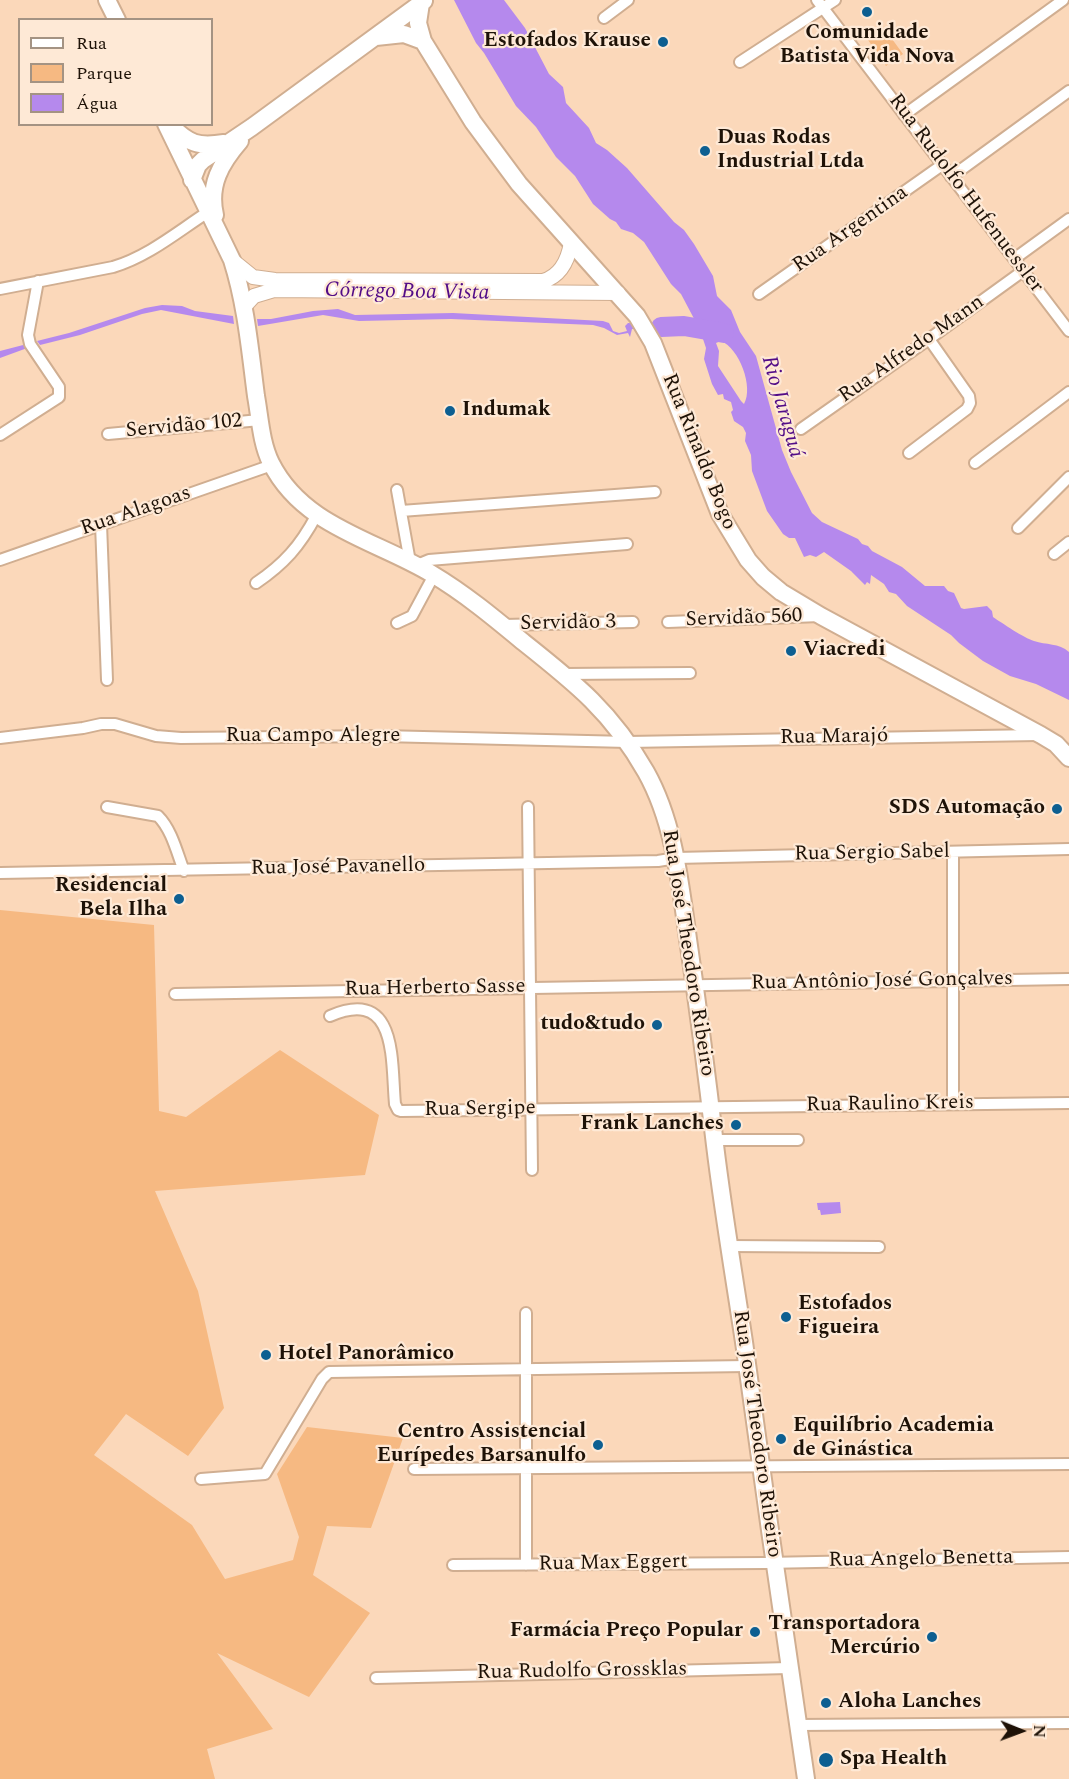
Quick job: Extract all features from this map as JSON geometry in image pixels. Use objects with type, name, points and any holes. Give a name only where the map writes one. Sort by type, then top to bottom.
[{"type":"main road","points":[[107,0],[116,18]]},
{"type":"main road","points":[[192,180],[198,165],[423,2]]},
{"type":"main road","name":"Rua Rinaldo Bogo","points":[[423,2],[418,23],[423,41],[473,122],[519,184],[637,316],[653,343],[720,514],[748,560],[781,592],[1041,735],[1056,744],[1069,758]]},
{"type":"main road","points":[[375,37],[404,33],[423,41]]},
{"type":"main road","name":"Rua José Theodoro Ribeiro","points":[[169,126],[192,180],[232,260],[245,315],[263,443],[272,465],[294,496],[316,516],[434,575],[504,626],[564,674],[591,698],[628,742],[649,777],[666,818],[676,858],[695,985],[729,1246],[806,1779]]},
{"type":"main road","points":[[170,126],[193,143],[206,146],[228,143]]},
{"type":"main road","points":[[219,234],[212,200],[215,179],[224,161],[252,127]]},
{"type":"street","points":[[604,18],[628,0]]},
{"type":"street","points":[[740,62],[820,4],[835,0]]},
{"type":"street","points":[[904,115],[1063,0]]},
{"type":"street","name":"Rua Rudolfo Hufenuessler","points":[[820,4],[1069,331]]},
{"type":"street","points":[[951,177],[1069,91]]},
{"type":"street","name":"Rua Argentina","points":[[759,294],[942,165]]},
{"type":"street","points":[[0,289],[130,262],[208,212]]},
{"type":"street","points":[[1014,259],[1069,219]]},
{"type":"street","points":[[232,260],[253,277],[275,280],[543,281],[557,274],[566,263],[571,243]]},
{"type":"street","name":"Rua Alfredo Mann","points":[[801,429],[1023,271]]},
{"type":"street","points":[[0,435],[58,398],[60,392],[59,387],[30,344],[28,335],[38,281]]},
{"type":"street","points":[[245,315],[249,300],[259,293],[274,290],[618,293]]},
{"type":"street","points":[[909,453],[968,409],[970,403],[969,396],[930,339]]},
{"type":"street","points":[[975,463],[1069,392]]},
{"type":"street","name":"Servidão 102","points":[[108,434],[260,420]]},
{"type":"street","name":"Rua Alagoas","points":[[0,560],[272,465]]},
{"type":"street","points":[[1018,528],[1069,477]]},
{"type":"street","points":[[397,490],[413,563],[627,544]]},
{"type":"street","points":[[400,511],[655,492]]},
{"type":"street","points":[[256,584],[274,572],[303,541],[316,516]]},
{"type":"street","points":[[101,524],[107,680]]},
{"type":"street","points":[[1054,554],[1069,542]]},
{"type":"street","points":[[397,623],[412,616],[434,575]]},
{"type":"street","name":"Servidão 560","points":[[668,622],[821,616]]},
{"type":"street","name":"Servidão 3","points":[[504,626],[633,622]]},
{"type":"street","points":[[564,674],[690,673]]},
{"type":"street","name":"Rua Campo Alegre","points":[[0,738],[115,724],[156,736],[182,738],[382,736],[628,742]]},
{"type":"street","name":"Rua Marajó","points":[[628,742],[1041,735]]},
{"type":"street","points":[[107,807],[158,816],[169,833],[184,871]]},
{"type":"street","points":[[528,807],[532,1170]]},
{"type":"street","name":"Rua Sergio Sabel","points":[[676,858],[1069,849]]},
{"type":"street","points":[[953,852],[953,1104]]},
{"type":"street","name":"Rua José Pavanello","points":[[0,873],[529,864],[658,861],[676,858]]},
{"type":"street","name":"Rua Antônio José Gonçalves","points":[[695,985],[1069,979]]},
{"type":"street","name":"Rua Herberto Sasse","points":[[175,994],[695,985]]},
{"type":"street","name":"Rua Sergipe","points":[[330,1016],[339,1012],[361,1009],[374,1012],[384,1023],[390,1043],[395,1104],[398,1110],[711,1107]]},
{"type":"street","name":"Rua Raulino Kreis","points":[[711,1107],[1069,1103]]},
{"type":"street","points":[[715,1140],[798,1140]]},
{"type":"street","points":[[729,1246],[879,1247]]},
{"type":"street","points":[[526,1313],[526,1565]]},
{"type":"street","points":[[201,1479],[265,1474],[322,1379],[330,1372],[747,1366]]},
{"type":"street","points":[[414,1469],[1069,1464]]},
{"type":"street","name":"Rua Angelo Benetta","points":[[774,1562],[1069,1557]]},
{"type":"street","name":"Rua Max Eggert","points":[[453,1565],[774,1562]]},
{"type":"street","name":"Rua Rudolfo Grossklas","points":[[376,1678],[789,1668]]},
{"type":"street","points":[[798,1725],[1069,1723]]},
{"type":"green space","points":[[884,28],[903,54],[886,66],[868,40]]},
{"type":"green space","points":[[0,910],[154,925],[159,1111],[186,1117],[280,1050],[379,1115],[365,1175],[155,1191],[198,1291],[224,1408],[188,1456],[126,1414],[94,1455],[192,1525],[225,1579],[293,1560],[299,1537],[277,1474],[307,1427],[403,1438],[371,1528],[327,1526],[313,1575],[370,1613],[309,1697],[217,1653],[273,1729],[207,1749],[215,1779],[0,1779]]},
{"type":"water","points":[[454,0],[504,0],[525,28],[549,74],[563,87],[566,103],[589,128],[596,143],[627,168],[674,222],[684,230],[713,276],[717,296],[731,310],[740,332],[756,356],[782,450],[812,513],[822,522],[858,539],[872,551],[902,567],[925,586],[944,586],[948,591],[954,593],[961,608],[987,606],[992,611],[993,617],[1025,637],[1065,649],[1069,652],[1069,700],[1036,684],[1010,676],[983,661],[951,635],[907,606],[896,594],[889,592],[884,584],[871,575],[870,584],[867,582],[865,585],[851,571],[824,552],[816,557],[810,555],[804,557],[795,538],[789,538],[783,534],[767,511],[752,471],[751,455],[745,441],[746,433],[743,427],[734,421],[731,402],[724,399],[723,394],[718,395],[712,384],[704,359],[706,348],[700,330],[681,294],[671,284],[644,242],[633,233],[621,229],[616,222],[593,204],[575,176],[556,157],[536,127],[516,106],[476,43]],"holes":[[[721,341],[728,345],[739,360],[746,378],[747,397],[744,404],[718,366],[719,351],[716,343]]]},
{"type":"water","points":[[162,305],[182,306],[195,311],[233,316],[234,324],[161,310],[40,345],[37,341],[145,308]]},
{"type":"water","points":[[338,309],[355,315],[453,313],[603,321],[609,323],[613,331],[619,333],[627,331],[625,326],[628,323],[661,325],[663,330],[632,329],[630,337],[628,333],[617,335],[593,325],[451,319],[359,321],[323,315],[258,326],[257,319]]},
{"type":"water","points":[[27,344],[30,347],[0,358],[0,351]]},
{"type":"water","points":[[840,1202],[841,1213],[821,1215],[818,1210],[817,1203]]},
{"type":"waterway","name":"Córrego Boa Vista","points":[[661,327],[684,326],[724,333]]},
{"type":"place","name":"Comunidade Batista Vida Nova","points":[[867,12]]},
{"type":"place","name":"Estofados Krause","points":[[663,42]]},
{"type":"place","name":"Duas Rodas Industrial Ltda","points":[[705,151]]},
{"type":"place","name":"Indumak","points":[[450,411]]},
{"type":"place","name":"Viacredi","points":[[791,651]]},
{"type":"place","name":"SDS Automação","points":[[1057,809]]},
{"type":"place","name":"Residencial Bela Ilha","points":[[179,899]]},
{"type":"place","name":"tudo&tudo","points":[[657,1025]]},
{"type":"place","name":"Frank Lanches","points":[[736,1125]]},
{"type":"place","name":"Estofados Figueira","points":[[786,1317]]},
{"type":"place","name":"Hotel Panorâmico","points":[[266,1355]]},
{"type":"place","name":"Equilíbrio Academia de Ginástica","points":[[781,1439]]},
{"type":"place","name":"Centro Assistencial Eurípedes Barsanulfo","points":[[598,1445]]},
{"type":"place","name":"Farmácia Preço Popular","points":[[755,1632]]},
{"type":"place","name":"Transportadora Mercúrio","points":[[932,1637]]},
{"type":"place","name":"Aloha Lanches","points":[[826,1703]]},
{"type":"place","name":"Spa Health","points":[[826,1760]]},
{"type":"water label","name":"Rio Jaraguá","points":[[781,407]]}]
